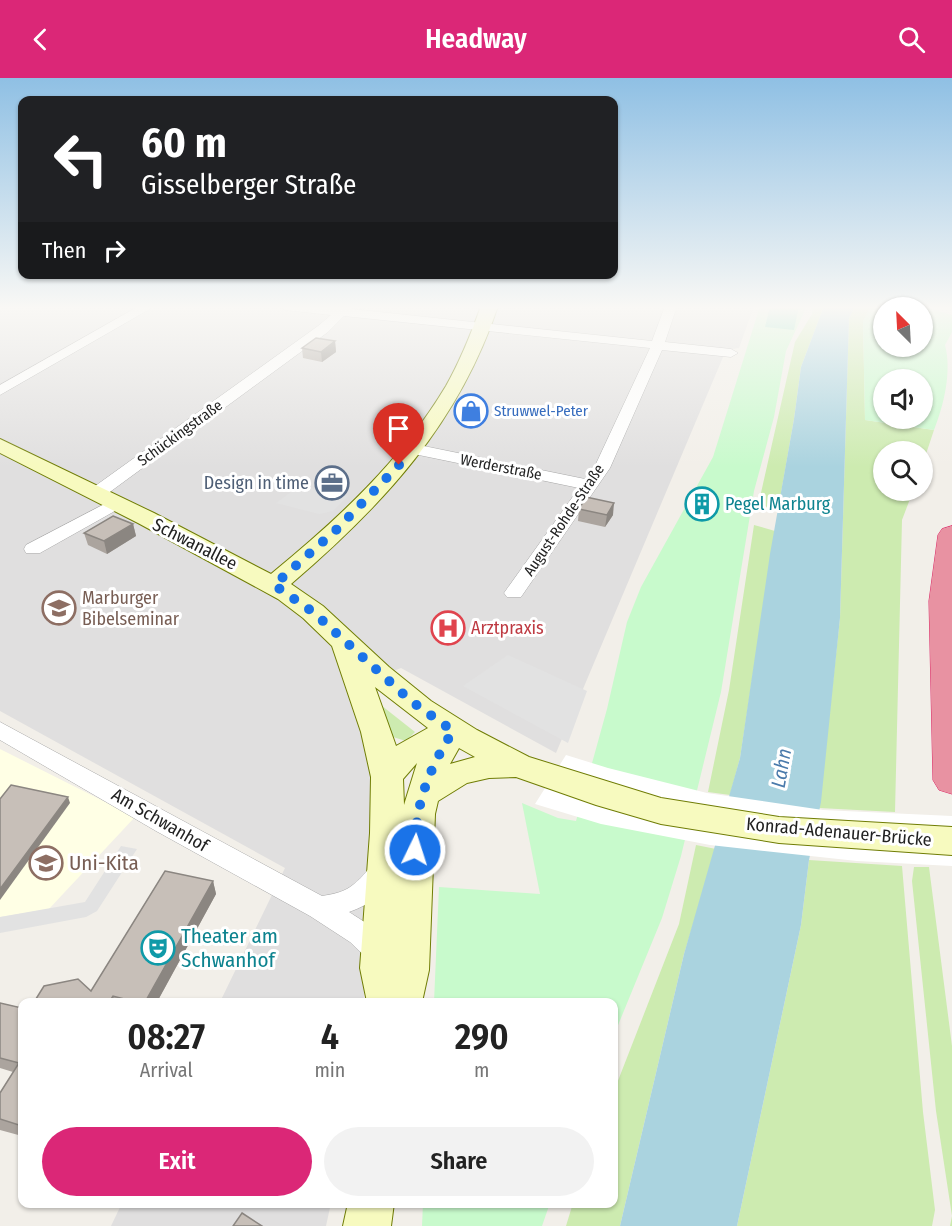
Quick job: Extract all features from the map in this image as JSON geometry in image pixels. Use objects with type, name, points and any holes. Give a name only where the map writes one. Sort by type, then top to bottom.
[{"type":"highway","points":[[952,535],[945,601],[952,780]]},
{"type":"main road","points":[[274,585],[340,525],[414,449],[451,395],[468,360]]},
{"type":"main road","name":"Schwanallee","points":[[0,445],[274,585],[301,602],[344,641]]},
{"type":"main road","points":[[344,641],[377,732],[387,777],[381,953],[381,979],[386,998]]},
{"type":"main road","name":"Konrad-Adenauer-Brücke","points":[[344,641],[403,694],[453,731],[518,765],[552,778],[661,811],[779,830],[952,841]]},
{"type":"main road","points":[[387,777],[411,749],[423,741],[453,731]]},
{"type":"main road","points":[[403,998],[410,970],[415,837],[422,795],[431,768],[453,731]]},
{"type":"main road","points":[[422,795],[437,783],[458,772],[493,765],[518,765]]},
{"type":"main road","points":[[367,1226],[370,1208]]},
{"type":"street","points":[[0,391],[55,360]]},
{"type":"street","name":"Schückingstraße","points":[[106,498],[284,360]]},
{"type":"street","name":"August-Rohde-Straße","points":[[514,593],[588,484],[602,468],[651,360]]},
{"type":"street","name":"Werderstraße","points":[[414,449],[588,484]]},
{"type":"street","points":[[33,549],[106,498]]},
{"type":"street","name":"Am Schwanhof","points":[[0,730],[165,824],[320,908],[360,934],[381,953]]},
{"type":"street","points":[[320,908],[355,900],[371,889],[385,870]]},
{"type":"shaded area","points":[[0,360],[722,360],[556,753],[401,668],[349,688],[376,778],[372,929],[363,998],[222,998],[285,868],[0,711]]},
{"type":"shaded area","points":[[299,486],[348,496],[333,511],[319,514],[276,503]]},
{"type":"shaded area","points":[[508,655],[587,691],[568,743],[463,686]]},
{"type":"shaded area","name":"Uni-Kita","points":[[0,749],[135,817],[49,909],[0,917]]},
{"type":"shaded area","points":[[121,846],[137,849],[97,911],[86,917],[0,933],[0,917],[85,902]]},
{"type":"shaded area","points":[[120,1208],[330,1208],[326,1226],[111,1226]]},
{"type":"green space","points":[[743,360],[784,360],[774,417],[754,491],[721,692],[681,856],[662,918],[618,1025],[618,998],[434,998],[439,887],[540,894],[522,803],[558,818],[576,821],[607,709],[627,622],[641,587],[713,457]]},
{"type":"green space","points":[[791,360],[804,360],[778,510],[767,511],[758,506]]},
{"type":"green space","points":[[848,360],[864,360],[865,420],[873,421],[873,429],[934,430],[930,441],[873,441],[873,501],[909,501],[902,520],[895,812],[819,808],[840,618]]},
{"type":"green space","points":[[864,360],[947,360],[946,388],[934,430],[927,429],[933,429],[933,369],[873,369],[873,421],[865,420]]},
{"type":"green space","points":[[754,525],[775,531],[740,758],[730,795],[708,792],[729,690]]},
{"type":"green space","points":[[377,702],[415,732],[406,741],[393,737]]},
{"type":"green space","points":[[696,845],[716,849],[684,954],[620,1226],[566,1226],[571,1208],[618,1208],[618,1081],[679,924]]},
{"type":"green space","points":[[809,860],[902,866],[923,1112],[935,1210],[932,1226],[737,1226],[801,925]]},
{"type":"green space","points":[[914,867],[929,867],[952,1046],[952,1216],[936,1111],[912,881]]},
{"type":"green space","points":[[423,1208],[548,1208],[542,1226],[422,1226]]},
{"type":"water","name":"Lahn","points":[[804,360],[848,360],[840,618],[821,802],[809,860],[801,925],[737,1226],[620,1226],[684,954],[740,758],[770,554]]},
{"type":"pier","points":[[566,755],[707,793],[823,810],[952,816],[952,866],[857,861],[710,845],[601,824],[535,804]]},
{"type":"building","points":[[586,497],[614,503],[607,515],[579,509]]},
{"type":"building","points":[[113,516],[133,524],[104,541],[84,533]]},
{"type":"building","name":"Uni-Kita","points":[[11,785],[68,797],[0,889],[0,799]]},
{"type":"building","name":"Theater am Schwanhof","points":[[165,871],[213,881],[147,998],[113,996],[112,998],[36,998],[44,986],[78,979],[91,991]]},
{"type":"building","points":[[0,1003],[18,1007],[18,1063],[0,1058]]},
{"type":"building","points":[[18,1065],[18,1125],[0,1119],[0,1093]]},
{"type":"building","points":[[242,1213],[262,1226],[233,1226]]},
{"type":"place","name":"Struwwel-Peter","points":[[471,411]]},
{"type":"place","name":"Design in time","points":[[332,483]]},
{"type":"place","name":"Pegel Marburg","points":[[702,504]]},
{"type":"place","name":"Marburger Bibelseminar","points":[[59,608]]},
{"type":"place","name":"Arztpraxis","points":[[448,628]]},
{"type":"place","name":"Uni-Kita","points":[[46,863]]},
{"type":"place","name":"Theater am Schwanhof","points":[[158,948]]},
{"type":"route","points":[[399,465],[336,530],[274,585],[301,602],[379,674],[411,701],[453,731],[431,768],[422,795],[415,850]]}]
